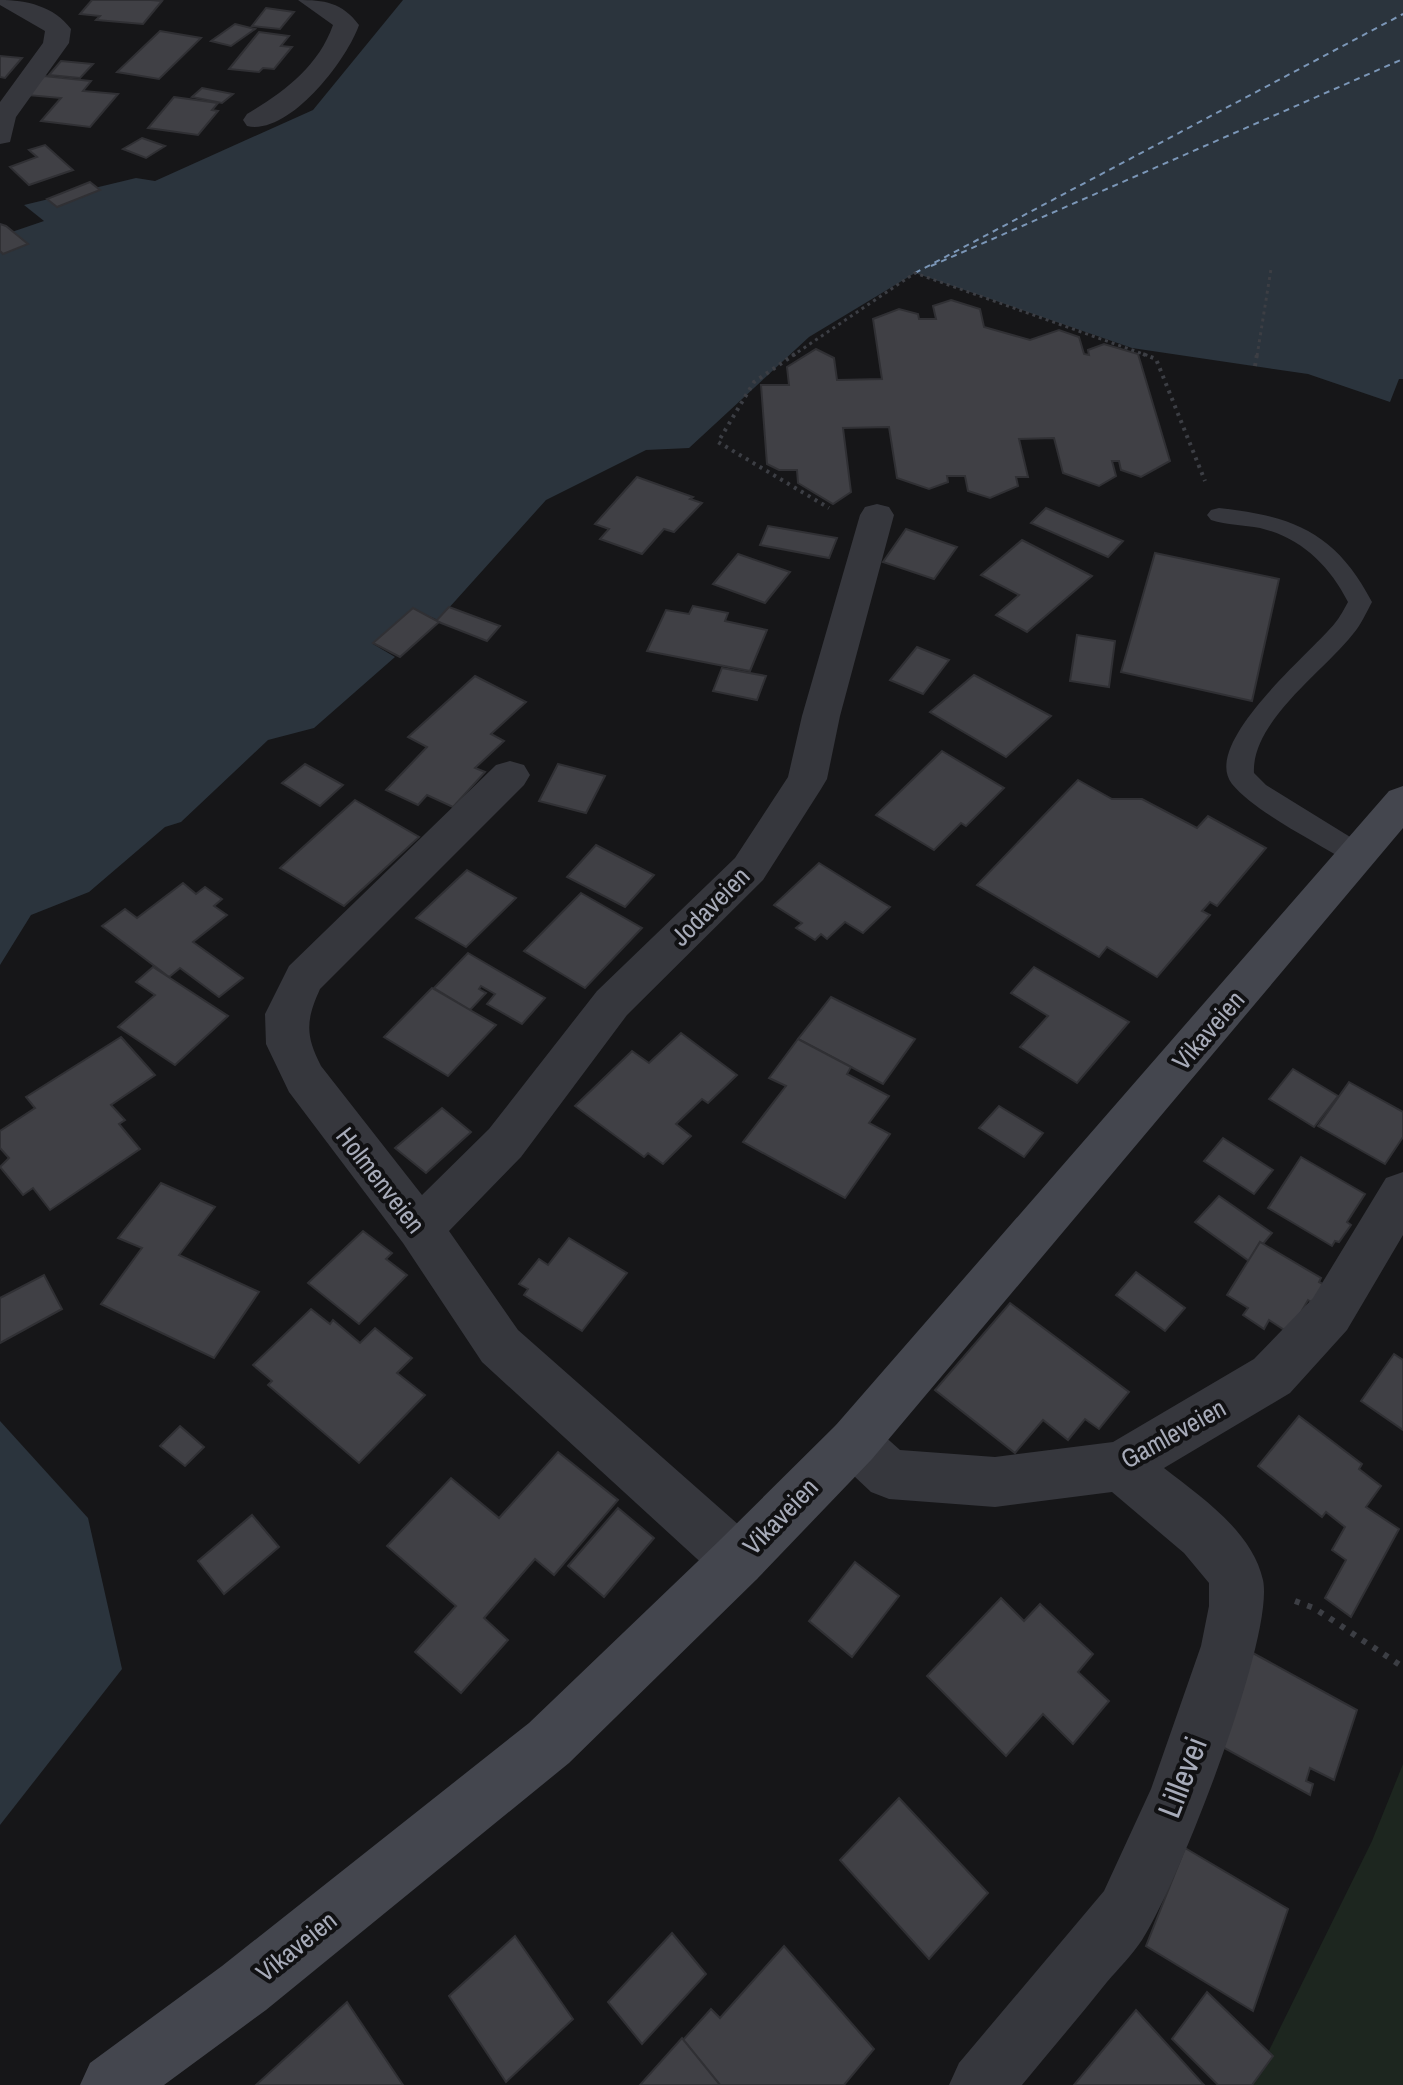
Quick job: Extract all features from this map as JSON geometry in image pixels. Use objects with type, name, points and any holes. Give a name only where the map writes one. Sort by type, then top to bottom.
[{"type":"main road","name":"Vikaveien","points":[[112,2085],[244,1988],[549,1743],[738,1560],[854,1442],[1403,801]]},
{"type":"street","points":[[0,0],[3,11],[0,20]]},
{"type":"street","points":[[0,136],[3,117],[56,43],[58,29],[9,0]]},
{"type":"street","points":[[316,4],[348,5],[356,0]]},
{"type":"street","points":[[257,120],[277,109],[308,82],[341,46],[346,25],[339,14],[316,4]]},
{"type":"street","name":"Jodaveien","points":[[420,1228],[505,1143],[612,1003],[749,869],[807,779],[821,716],[877,515]]},
{"type":"street","name":"Holmenveien","points":[[510,775],[304,978],[287,1014],[288,1044],[305,1079],[366,1162],[420,1228],[500,1346],[738,1560]]},
{"type":"street","name":"Gamleveien","points":[[854,1442],[889,1474],[995,1482],[1120,1466],[1272,1376],[1330,1314],[1403,1192]]},
{"type":"street","points":[[1120,1466],[1212,1544],[1227,1561],[1236,1580]]},
{"type":"street","name":"Lillevei","points":[[981,2085],[1124,1914],[1187,1772],[1233,1634],[1239,1608],[1236,1580]]},
{"type":"lane","points":[[1219,515],[1255,518],[1296,531],[1325,550],[1349,576],[1360,602],[1346,627],[1266,711],[1240,756],[1241,776],[1257,792],[1358,855]]},
{"type":"path","points":[[1255,366],[1271,269]]},
{"type":"path","points":[[877,515],[827,508],[718,442],[754,382],[915,273],[1156,359],[1219,515]]},
{"type":"path","points":[[1236,1580],[1314,1608],[1403,1667]]},
{"type":"shaded area","points":[[403,0],[1403,0],[1403,379],[1399,379],[1390,402],[1308,374],[1132,348],[915,273],[809,337],[689,448],[646,450],[546,500],[438,620],[413,609],[373,644],[395,657],[314,728],[268,740],[181,822],[165,827],[89,892],[31,915],[0,965],[0,236],[44,221],[24,205],[136,178],[155,181],[313,110]]},
{"type":"shaded area","points":[[0,1421],[88,1518],[122,1669],[0,1825]]},
{"type":"shaded area","points":[[1403,1764],[1403,2085],[1252,2085],[1372,1841]]},
{"type":"building","points":[[92,0],[162,1],[143,24],[96,20],[100,16],[80,14]]},
{"type":"building","points":[[266,8],[294,12],[280,29],[252,26]]},
{"type":"building","points":[[235,24],[255,29],[231,46],[211,41]]},
{"type":"building","points":[[160,31],[201,38],[159,79],[117,72]]},
{"type":"building","points":[[259,32],[289,36],[281,46],[292,47],[274,69],[263,68],[259,72],[229,69]]},
{"type":"building","points":[[0,56],[22,58],[5,78],[0,77]]},
{"type":"building","points":[[61,61],[93,64],[80,78],[49,75]]},
{"type":"building","points":[[44,76],[91,81],[83,91],[118,94],[90,127],[41,121],[61,98],[27,95]]},
{"type":"building","points":[[202,88],[233,94],[222,103],[192,97]]},
{"type":"building","points":[[174,97],[218,103],[212,110],[218,111],[198,135],[148,128]]},
{"type":"building","points":[[142,138],[165,146],[146,158],[123,149]]},
{"type":"building","points":[[45,145],[73,170],[29,185],[10,167],[37,157],[29,150]]},
{"type":"building","points":[[90,182],[100,190],[57,207],[47,199]]},
{"type":"building","points":[[0,224],[28,244],[3,254],[0,251]]},
{"type":"building","points":[[951,300],[980,309],[984,327],[1030,340],[1059,330],[1079,337],[1084,354],[1089,355],[1088,350],[1104,344],[1138,354],[1170,461],[1141,477],[1121,470],[1119,461],[1112,461],[1116,476],[1099,486],[1063,473],[1054,438],[1019,439],[1028,477],[1016,477],[1018,486],[990,498],[968,491],[965,476],[947,476],[948,482],[929,489],[897,478],[889,427],[843,428],[851,492],[833,504],[798,483],[797,470],[779,470],[767,464],[761,385],[789,385],[787,367],[816,349],[834,358],[837,380],[882,379],[873,319],[899,309],[918,314],[919,319],[936,319],[933,306]]},
{"type":"building","points":[[637,477],[702,503],[674,532],[664,529],[642,554],[600,539],[609,529],[595,524]]},
{"type":"building","points":[[1046,508],[1123,541],[1108,557],[1031,523]]},
{"type":"building","points":[[768,526],[837,538],[829,558],[760,545]]},
{"type":"building","points":[[906,529],[957,547],[934,579],[883,562]]},
{"type":"building","points":[[1022,540],[1092,576],[1027,632],[996,615],[1019,595],[981,575]]},
{"type":"building","points":[[1155,553],[1279,579],[1252,701],[1121,672]]},
{"type":"building","points":[[738,554],[790,572],[765,603],[713,584]]},
{"type":"building","points":[[693,606],[728,613],[725,621],[767,630],[750,671],[647,651],[666,610],[689,614]]},
{"type":"building","points":[[449,607],[500,626],[487,641],[436,621]]},
{"type":"building","points":[[413,608],[439,622],[400,657],[373,643]]},
{"type":"building","points":[[1077,635],[1115,641],[1109,687],[1070,681]]},
{"type":"building","points":[[917,647],[949,660],[923,694],[890,680]]},
{"type":"building","points":[[722,668],[766,676],[757,700],[713,691]]},
{"type":"building","points":[[974,675],[1051,716],[1006,757],[930,712]]},
{"type":"building","points":[[475,676],[526,702],[491,734],[504,741],[475,768],[485,772],[453,807],[427,795],[418,805],[386,790],[427,747],[408,737]]},
{"type":"building","points":[[942,751],[1004,788],[966,826],[961,823],[934,850],[876,815]]},
{"type":"building","points":[[305,764],[343,785],[320,806],[282,783]]},
{"type":"building","points":[[558,764],[605,776],[586,813],[539,801]]},
{"type":"building","points":[[1078,780],[1112,799],[1142,799],[1197,828],[1208,816],[1266,848],[1217,906],[1210,902],[1202,911],[1210,915],[1157,977],[1107,947],[1099,957],[977,885]]},
{"type":"building","points":[[355,800],[419,837],[344,906],[280,868]]},
{"type":"building","points":[[596,845],[654,875],[625,907],[567,877]]},
{"type":"building","points":[[819,863],[890,907],[863,933],[845,922],[827,939],[821,934],[815,940],[796,928],[802,923],[774,905]]},
{"type":"building","points":[[467,870],[516,898],[466,947],[416,918]]},
{"type":"building","points":[[183,883],[196,894],[205,887],[222,899],[214,906],[227,915],[193,942],[243,978],[219,997],[180,968],[169,977],[102,926],[125,909],[137,918]]},
{"type":"building","points":[[581,893],[642,928],[585,988],[524,951]]},
{"type":"building","points":[[468,953],[545,998],[522,1024],[487,1004],[495,994],[481,986],[479,989],[486,993],[470,1010],[434,988]]},
{"type":"building","points":[[153,967],[228,1016],[175,1065],[118,1027],[155,995],[136,982]]},
{"type":"building","points":[[1034,967],[1129,1022],[1077,1083],[1020,1047],[1048,1016],[1011,993]]},
{"type":"building","points":[[432,988],[496,1025],[448,1076],[384,1037]]},
{"type":"building","points":[[831,997],[915,1039],[883,1084],[798,1039]]},
{"type":"building","points":[[681,1033],[737,1075],[708,1103],[702,1099],[676,1124],[691,1136],[663,1164],[648,1153],[644,1157],[575,1106],[632,1051],[649,1063]]},
{"type":"building","points":[[121,1037],[155,1075],[111,1105],[125,1120],[119,1124],[140,1149],[50,1210],[33,1188],[23,1195],[0,1167],[9,1158],[0,1148],[0,1131],[35,1108],[26,1097]]},
{"type":"building","points":[[798,1039],[851,1067],[847,1074],[889,1096],[869,1123],[890,1134],[845,1198],[743,1142],[786,1086],[769,1078]]},
{"type":"building","points":[[1293,1069],[1338,1096],[1314,1127],[1269,1099]]},
{"type":"building","points":[[1349,1082],[1403,1112],[1403,1137],[1385,1164],[1318,1126]]},
{"type":"building","points":[[999,1106],[1043,1133],[1024,1157],[979,1128]]},
{"type":"building","points":[[442,1108],[471,1132],[426,1173],[395,1148]]},
{"type":"building","points":[[1223,1138],[1273,1170],[1254,1194],[1204,1161]]},
{"type":"building","points":[[1301,1157],[1365,1194],[1347,1222],[1351,1225],[1339,1242],[1335,1241],[1332,1246],[1268,1208]]},
{"type":"building","points":[[161,1183],[215,1207],[179,1255],[259,1292],[214,1358],[101,1304],[142,1248],[118,1238]]},
{"type":"building","points":[[1219,1196],[1272,1233],[1263,1244],[1260,1242],[1249,1261],[1195,1222]]},
{"type":"building","points":[[363,1231],[392,1253],[386,1259],[407,1275],[359,1324],[308,1283]]},
{"type":"building","points":[[569,1238],[627,1273],[582,1331],[524,1295],[528,1289],[519,1284],[539,1259],[548,1265]]},
{"type":"building","points":[[1260,1242],[1321,1278],[1319,1282],[1330,1288],[1320,1307],[1308,1300],[1289,1333],[1269,1320],[1264,1329],[1243,1315],[1248,1308],[1227,1295]]},
{"type":"building","points":[[1136,1272],[1185,1308],[1165,1331],[1116,1295]]},
{"type":"building","points":[[44,1275],[62,1309],[0,1343],[0,1298]]},
{"type":"building","points":[[1010,1303],[1129,1392],[1099,1429],[1085,1419],[1068,1440],[1043,1420],[1015,1453],[935,1390]]},
{"type":"building","points":[[311,1309],[330,1324],[333,1320],[360,1343],[375,1328],[412,1358],[397,1373],[425,1395],[359,1463],[268,1385],[272,1381],[253,1365]]},
{"type":"building","points":[[1394,1354],[1403,1360],[1403,1430],[1361,1401]]},
{"type":"building","points":[[1299,1416],[1362,1464],[1359,1469],[1381,1486],[1366,1507],[1399,1529],[1351,1617],[1325,1598],[1346,1560],[1332,1550],[1345,1527],[1326,1512],[1322,1517],[1258,1466]]},
{"type":"building","points":[[180,1426],[204,1447],[185,1466],[160,1446]]},
{"type":"building","points":[[558,1452],[618,1500],[554,1575],[535,1559],[484,1618],[508,1640],[461,1693],[415,1652],[456,1606],[387,1546],[451,1478],[499,1518]]},
{"type":"building","points":[[618,1508],[654,1538],[604,1597],[568,1566]]},
{"type":"building","points":[[252,1515],[279,1547],[224,1594],[198,1561]]},
{"type":"building","points":[[855,1562],[899,1596],[852,1657],[809,1621]]},
{"type":"building","points":[[1001,1598],[1024,1621],[1040,1604],[1093,1654],[1078,1672],[1109,1701],[1073,1744],[1043,1714],[1006,1756],[927,1676]]},
{"type":"building","points":[[1251,1652],[1357,1710],[1334,1780],[1310,1768],[1306,1781],[1313,1784],[1310,1795],[1217,1744]]},
{"type":"building","points":[[899,1798],[988,1893],[929,1959],[840,1860]]},
{"type":"building","points":[[1185,1848],[1288,1909],[1253,2011],[1146,1946]]},
{"type":"building","points":[[672,1933],[706,1974],[642,2044],[608,2002]]},
{"type":"building","points":[[515,1936],[573,2019],[506,2082],[449,1996]]},
{"type":"building","points":[[784,1946],[874,2049],[844,2085],[720,2085],[683,2040],[711,2009],[720,2018]]},
{"type":"building","points":[[1207,1992],[1273,2056],[1252,2085],[1218,2085],[1172,2039]]},
{"type":"building","points":[[347,2002],[403,2085],[256,2085]]},
{"type":"building","points":[[1136,2010],[1204,2085],[1074,2085]]},
{"type":"building","points":[[682,2038],[720,2085],[640,2085]]},
{"type":"ferry route","points":[[915,273],[1403,14]]},
{"type":"ferry route","points":[[931,266],[1403,59]]}]
